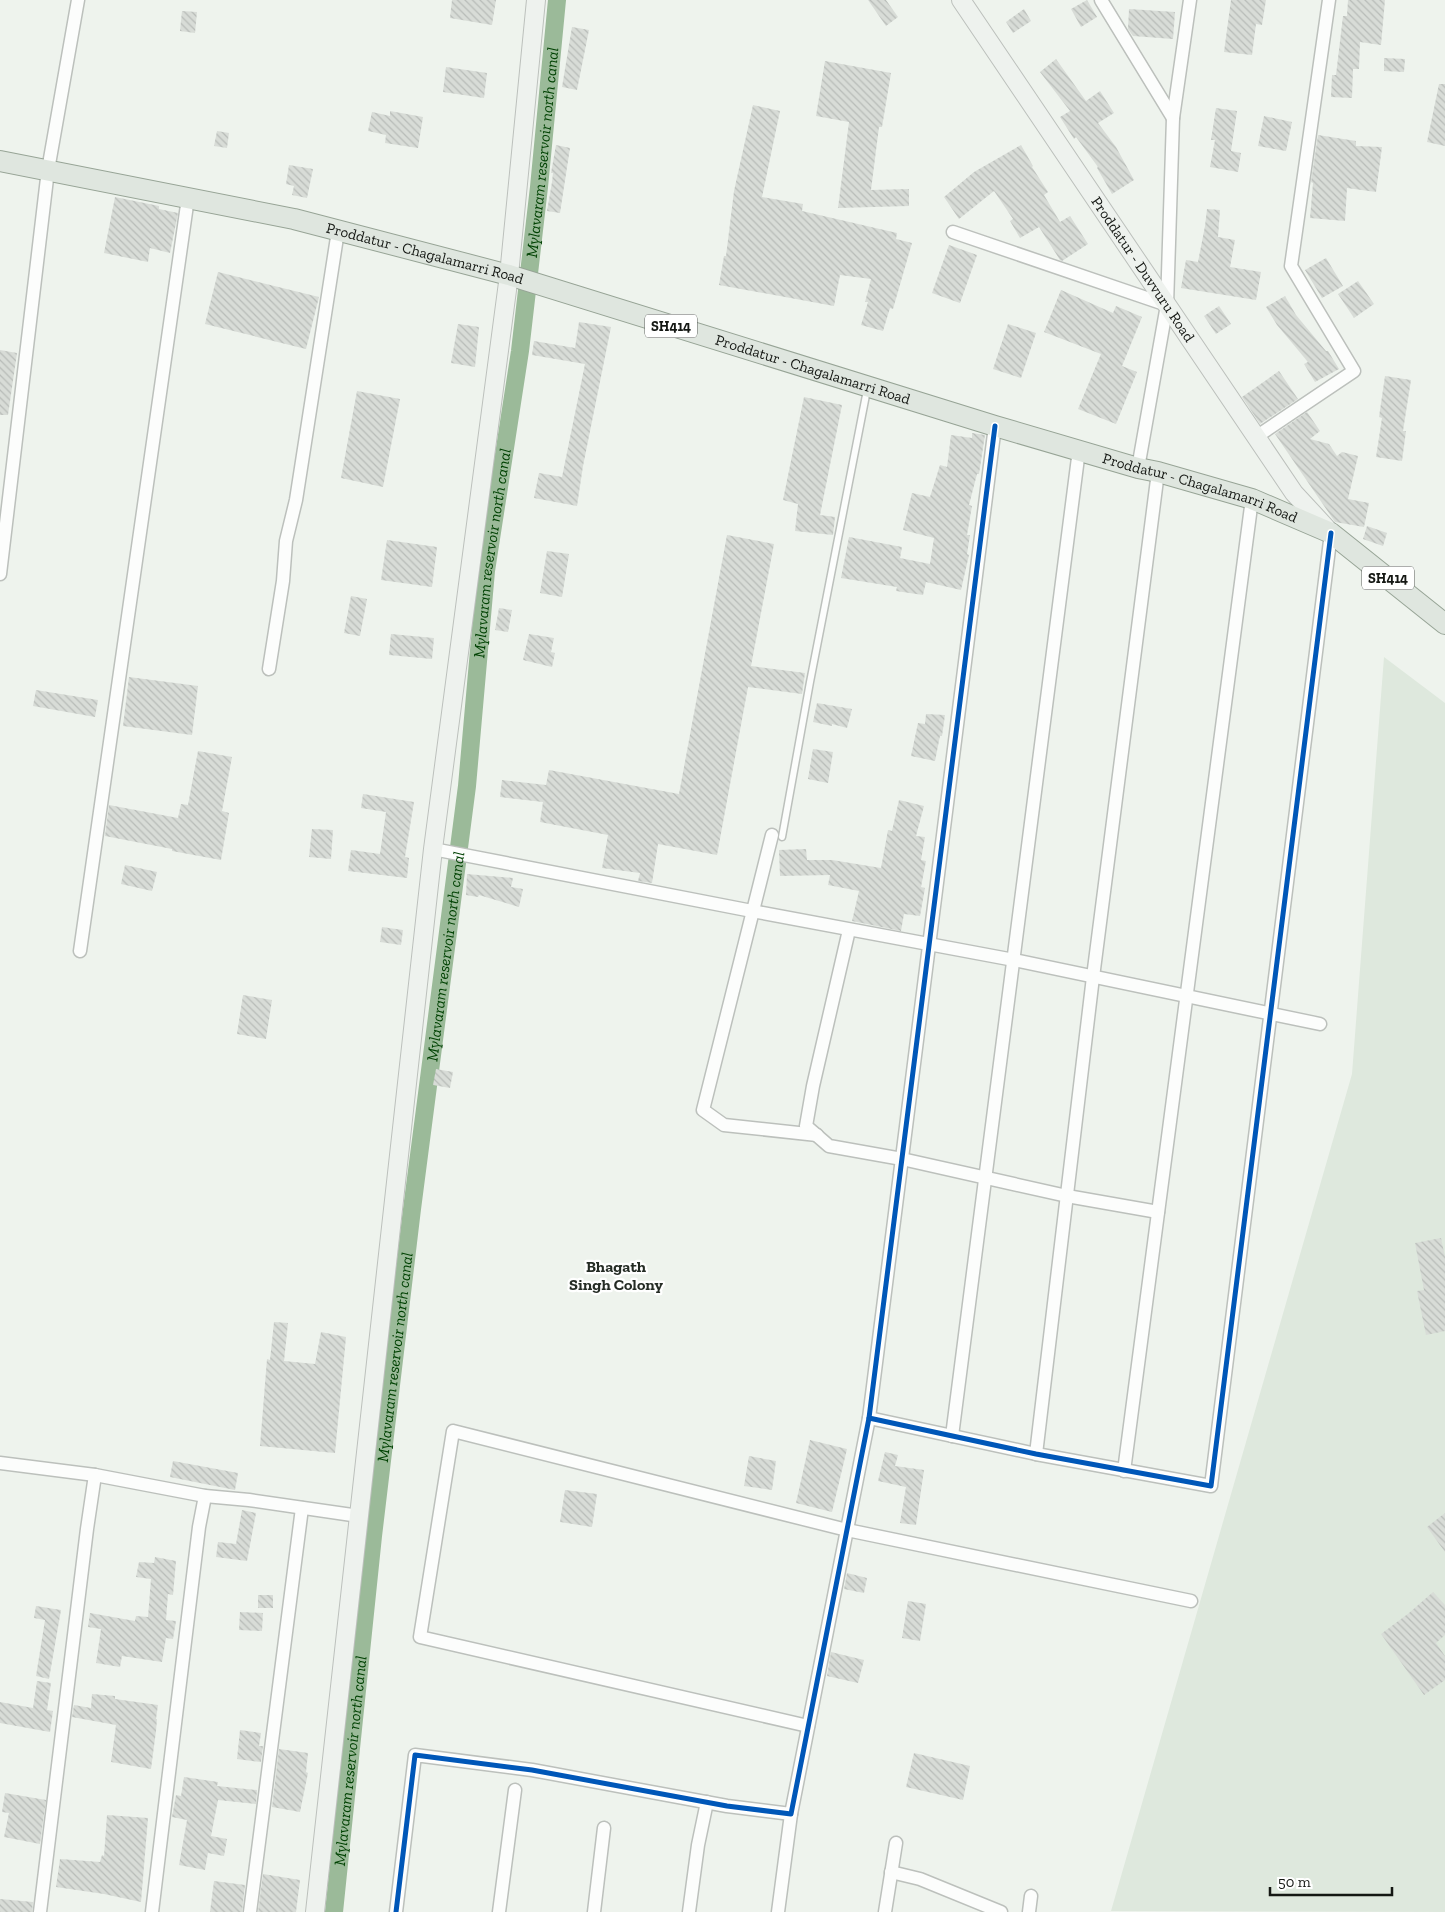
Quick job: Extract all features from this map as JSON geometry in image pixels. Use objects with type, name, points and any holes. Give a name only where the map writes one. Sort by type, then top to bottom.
[{"type":"main road","points":[[315,1912],[433,848],[509,275],[536,0]]},
{"type":"main road","name":"Proddatur - Duvvuru Road","points":[[962,0],[1294,493],[1331,533]]},
{"type":"main road","name":"Proddatur - Chagalamarri Road","points":[[0,161],[294,219],[509,275],[996,426],[1252,499],[1331,533],[1445,624]]},
{"type":"street","points":[[0,574],[48,170],[78,0]]},
{"type":"street","points":[[1101,0],[1173,118]]},
{"type":"street","points":[[1138,468],[1167,305],[1173,118],[1190,0]]},
{"type":"street","points":[[1256,437],[1354,371],[1291,266],[1329,0]]},
{"type":"street","points":[[80,952],[188,198]]},
{"type":"street","points":[[269,669],[283,581],[286,541],[296,500],[338,231]]},
{"type":"street","points":[[954,232],[1167,305]]},
{"type":"street","points":[[778,1912],[790,1814],[869,1418],[996,426]]},
{"type":"street","points":[[952,1436],[1079,450]]},
{"type":"street","points":[[1036,1454],[1093,977],[1158,472]]},
{"type":"street","points":[[1124,1471],[1252,499]]},
{"type":"street","points":[[869,1418],[1036,1454],[1211,1486],[1331,533]]},
{"type":"street","points":[[778,836],[752,912],[703,1110],[724,1125],[817,1135]]},
{"type":"street","points":[[433,848],[752,912],[1014,960],[1320,1024]]},
{"type":"street","points":[[849,930],[813,1086],[806,1126],[829,1146],[902,1159],[1067,1196],[1158,1212]]},
{"type":"street","points":[[808,1726],[420,1637],[453,1431],[848,1530],[1191,1602]]},
{"type":"street","points":[[0,1464],[95,1475],[205,1496],[248,1500],[359,1516]]},
{"type":"street","points":[[40,1912],[95,1475]]},
{"type":"street","points":[[152,1912],[199,1527],[205,1496]]},
{"type":"street","points":[[250,1912],[302,1508]]},
{"type":"street","points":[[396,1912],[415,1755],[532,1770],[707,1802],[790,1814]]},
{"type":"street","points":[[499,1912],[515,1790]]},
{"type":"street","points":[[689,1912],[698,1845],[707,1802]]},
{"type":"street","points":[[594,1912],[604,1828]]},
{"type":"street","points":[[885,1912],[896,1843]]},
{"type":"street","points":[[891,1872],[920,1879],[1001,1912]]},
{"type":"street","points":[[1029,1912],[1032,1896]]},
{"type":"lane","points":[[778,836],[868,387]]},
{"type":"shaded area","points":[[1384,657],[1445,703],[1445,1912],[1111,1911],[1352,1074]]},
{"type":"building","points":[[452,0],[496,0],[492,25],[450,18]]},
{"type":"building","points":[[868,0],[886,0],[898,17],[886,26]]},
{"type":"building","points":[[1087,0],[1097,17],[1081,27],[1071,9]]},
{"type":"building","points":[[1231,0],[1266,0],[1262,25],[1256,24],[1252,55],[1224,52]]},
{"type":"building","points":[[1348,0],[1385,0],[1381,45],[1360,42],[1359,69],[1353,69],[1352,98],[1331,97],[1332,75],[1336,75],[1343,16],[1347,16]]},
{"type":"building","points":[[1024,9],[1031,21],[1013,33],[1006,22]]},
{"type":"building","points":[[1129,9],[1175,12],[1173,39],[1133,36],[1128,29]]},
{"type":"building","points":[[182,11],[197,12],[195,33],[180,31]]},
{"type":"building","points":[[572,27],[589,30],[577,90],[562,87]]},
{"type":"building","points":[[1384,58],[1405,59],[1404,72],[1384,71]]},
{"type":"building","points":[[1056,59],[1086,101],[1100,91],[1114,113],[1098,123],[1116,147],[1134,180],[1112,194],[1098,167],[1076,137],[1074,139],[1060,117],[1070,111],[1040,72]]},
{"type":"building","points":[[825,61],[891,73],[882,127],[879,127],[871,190],[909,189],[909,206],[838,208],[849,122],[816,116]]},
{"type":"building","points":[[446,67],[487,73],[484,98],[443,92]]},
{"type":"building","points":[[1439,84],[1445,84],[1445,146],[1427,142]]},
{"type":"building","points":[[753,105],[780,111],[762,197],[803,204],[802,211],[897,233],[896,239],[912,243],[893,309],[890,308],[883,331],[861,325],[868,302],[865,302],[871,279],[840,275],[834,306],[719,285],[724,256],[726,256],[734,191]]},
{"type":"building","points":[[1216,108],[1237,111],[1231,151],[1241,153],[1238,172],[1210,167],[1215,140],[1211,140]]},
{"type":"building","points":[[390,111],[423,117],[418,148],[385,143],[386,135],[368,131],[372,112],[390,116]]},
{"type":"building","points":[[1264,116],[1292,122],[1286,151],[1258,146]]},
{"type":"building","points":[[217,131],[229,133],[227,148],[214,146]]},
{"type":"building","points":[[1318,135],[1356,141],[1356,146],[1382,147],[1376,192],[1347,188],[1345,221],[1310,218],[1313,183],[1311,182]]},
{"type":"building","points":[[556,145],[570,148],[560,213],[547,211]]},
{"type":"building","points":[[1021,145],[1048,192],[1044,195],[1060,222],[1070,216],[1088,244],[1062,261],[1039,227],[1020,238],[1010,221],[1013,219],[994,191],[959,219],[944,197],[974,172]]},
{"type":"building","points":[[289,165],[313,169],[307,198],[292,195],[294,186],[286,184]]},
{"type":"building","points":[[115,197],[159,206],[159,209],[178,213],[170,253],[150,248],[148,262],[104,253]]},
{"type":"building","points":[[1207,209],[1220,210],[1218,237],[1235,240],[1230,267],[1261,272],[1256,300],[1181,288],[1186,260],[1198,262]]},
{"type":"building","points":[[949,245],[977,255],[960,303],[932,293]]},
{"type":"building","points":[[1326,258],[1343,286],[1322,298],[1305,270]]},
{"type":"building","points":[[218,272],[319,297],[306,349],[205,324]]},
{"type":"building","points":[[1358,281],[1374,304],[1354,318],[1338,294]]},
{"type":"building","points":[[1061,290],[1113,313],[1116,306],[1142,317],[1122,366],[1137,372],[1116,424],[1078,409],[1101,354],[1044,332]]},
{"type":"building","points":[[1285,296],[1296,315],[1328,351],[1339,369],[1315,382],[1304,364],[1308,362],[1277,325],[1266,307]]},
{"type":"building","points":[[1219,306],[1231,324],[1216,334],[1204,316]]},
{"type":"building","points":[[579,322],[611,327],[583,466],[577,506],[534,498],[539,473],[562,477],[585,364],[532,355],[534,341],[575,348]]},
{"type":"building","points":[[458,324],[479,327],[475,367],[451,363]]},
{"type":"building","points":[[1008,324],[1036,333],[1021,378],[993,369]]},
{"type":"building","points":[[0,350],[17,353],[8,415],[0,415]]},
{"type":"building","points":[[1279,371],[1298,399],[1260,424],[1242,397]]},
{"type":"building","points":[[1385,376],[1411,380],[1403,431],[1406,431],[1402,461],[1376,457],[1382,418],[1379,417]]},
{"type":"building","points":[[357,391],[400,399],[383,487],[341,478]]},
{"type":"building","points":[[804,397],[842,405],[820,515],[835,517],[833,535],[795,531],[798,504],[783,500]]},
{"type":"building","points":[[1307,412],[1320,431],[1310,439],[1329,444],[1337,456],[1342,452],[1358,456],[1348,499],[1369,503],[1364,527],[1335,522],[1275,434]]},
{"type":"building","points":[[972,433],[985,435],[979,474],[977,474],[969,505],[972,506],[967,535],[970,535],[967,554],[969,555],[961,590],[926,582],[923,595],[896,591],[897,587],[841,578],[849,537],[902,547],[900,558],[930,564],[934,538],[903,530],[912,493],[930,497],[940,465],[947,467],[951,435],[972,438]]},
{"type":"building","points":[[1367,526],[1387,533],[1383,546],[1363,539]]},
{"type":"building","points":[[727,535],[774,544],[751,666],[805,673],[802,694],[748,687],[717,855],[658,844],[652,883],[638,881],[640,873],[602,868],[608,835],[540,822],[543,802],[500,797],[502,780],[546,785],[549,770],[679,794]]},
{"type":"building","points":[[387,540],[437,547],[432,587],[381,580]]},
{"type":"building","points":[[547,551],[569,554],[562,597],[540,593]]},
{"type":"building","points":[[351,596],[367,599],[360,636],[344,633]]},
{"type":"building","points":[[499,608],[512,610],[508,632],[495,630]]},
{"type":"building","points":[[391,634],[434,638],[432,659],[389,655]]},
{"type":"building","points":[[529,634],[554,638],[551,652],[555,653],[552,667],[523,660]]},
{"type":"building","points":[[129,677],[198,686],[192,735],[123,726]]},
{"type":"building","points":[[36,690],[98,700],[95,717],[33,706]]},
{"type":"building","points":[[817,703],[852,709],[847,728],[813,722]]},
{"type":"building","points":[[926,714],[945,715],[942,736],[940,736],[935,761],[911,756],[918,723],[925,724]]},
{"type":"building","points":[[813,749],[833,752],[828,783],[808,779]]},
{"type":"building","points":[[198,751],[232,757],[222,811],[229,813],[221,860],[105,836],[109,805],[178,818],[181,804],[188,805]]},
{"type":"building","points":[[363,794],[414,802],[405,857],[409,858],[407,878],[348,871],[351,850],[380,854],[386,812],[361,808]]},
{"type":"building","points":[[899,800],[924,806],[916,836],[925,837],[921,860],[926,861],[921,887],[925,888],[920,916],[904,914],[901,931],[852,921],[859,891],[828,885],[830,875],[780,876],[779,850],[806,849],[807,860],[832,860],[881,868],[888,830],[892,831]]},
{"type":"building","points":[[312,829],[333,830],[331,859],[309,857]]},
{"type":"building","points":[[125,865],[157,872],[152,891],[121,884]]},
{"type":"building","points":[[467,874],[513,878],[511,887],[523,889],[519,907],[479,895],[478,897],[466,895]]},
{"type":"building","points":[[382,927],[403,930],[401,945],[380,942]]},
{"type":"building","points":[[243,995],[272,1000],[266,1039],[237,1034]]},
{"type":"building","points":[[436,1069],[453,1072],[450,1088],[433,1085]]},
{"type":"building","points":[[1441,1238],[1445,1257],[1445,1331],[1426,1335],[1417,1291],[1424,1290],[1415,1243]]},
{"type":"building","points":[[274,1322],[288,1323],[284,1361],[315,1364],[321,1332],[346,1337],[335,1453],[260,1446],[267,1359],[270,1360]]},
{"type":"building","points":[[810,1440],[847,1449],[832,1512],[796,1503]]},
{"type":"building","points":[[885,1452],[898,1455],[895,1466],[924,1470],[916,1525],[900,1523],[906,1487],[878,1481]]},
{"type":"building","points":[[749,1456],[776,1461],[772,1490],[744,1486]]},
{"type":"building","points":[[173,1461],[238,1473],[235,1490],[170,1477]]},
{"type":"building","points":[[565,1490],[597,1494],[592,1527],[560,1522]]},
{"type":"building","points":[[242,1510],[256,1513],[247,1561],[216,1557],[218,1542],[236,1544]]},
{"type":"building","points":[[1445,1513],[1445,1552],[1427,1527]]},
{"type":"building","points":[[155,1557],[176,1561],[173,1595],[168,1594],[166,1620],[176,1621],[173,1639],[166,1638],[162,1662],[122,1656],[120,1667],[96,1663],[101,1629],[88,1627],[90,1613],[135,1621],[136,1616],[148,1617],[151,1579],[136,1577],[139,1562],[154,1563]]},
{"type":"building","points":[[847,1573],[867,1578],[864,1593],[844,1589]]},
{"type":"building","points":[[1433,1592],[1445,1605],[1445,1635],[1436,1643],[1445,1656],[1445,1680],[1424,1695],[1381,1634]]},
{"type":"building","points":[[258,1595],[273,1595],[273,1608],[258,1608]]},
{"type":"building","points":[[908,1601],[926,1604],[920,1641],[902,1638]]},
{"type":"building","points":[[36,1606],[61,1610],[49,1679],[36,1676],[45,1620],[34,1618]]},
{"type":"building","points":[[240,1612],[263,1613],[262,1631],[239,1630]]},
{"type":"building","points":[[831,1652],[864,1660],[858,1683],[827,1676]]},
{"type":"building","points":[[37,1681],[51,1683],[47,1710],[53,1711],[50,1732],[0,1723],[0,1702],[33,1708]]},
{"type":"building","points":[[92,1694],[115,1696],[115,1699],[158,1705],[151,1769],[111,1762],[116,1725],[72,1717],[74,1705],[91,1708]]},
{"type":"building","points":[[240,1730],[261,1733],[259,1746],[263,1746],[261,1762],[237,1759]]},
{"type":"building","points":[[279,1749],[308,1753],[306,1772],[308,1773],[300,1812],[272,1807]]},
{"type":"building","points":[[914,1753],[970,1766],[963,1800],[906,1787]]},
{"type":"building","points":[[184,1777],[218,1782],[217,1786],[257,1790],[256,1804],[218,1800],[211,1836],[227,1839],[224,1856],[208,1853],[205,1870],[179,1865],[187,1820],[172,1817],[176,1795],[181,1796]]},
{"type":"building","points":[[5,1793],[46,1800],[40,1844],[4,1837],[9,1813],[2,1812]]},
{"type":"building","points":[[107,1815],[148,1818],[141,1902],[56,1887],[60,1859],[100,1862],[102,1855],[104,1856]]},
{"type":"building","points":[[263,1874],[300,1880],[296,1912],[258,1912]]},
{"type":"building","points":[[214,1881],[245,1885],[242,1912],[210,1912]]},
{"type":"building","points":[[0,1899],[33,1902],[32,1912],[0,1912]]},
{"type":"waterway","name":"Mylavaram reservoir north canal","points":[[334,1912],[373,1536],[412,1209],[467,786],[486,571],[520,351],[539,187],[557,0]]},
{"type":"cycle path","points":[[396,1912],[415,1755],[532,1770],[727,1806],[791,1814],[869,1418],[995,426]]},
{"type":"cycle path","points":[[869,1418],[1036,1454],[1211,1486],[1331,533]]},
{"type":"district","name":"Bhagath Singh Colony","points":[[616,1275]]}]
